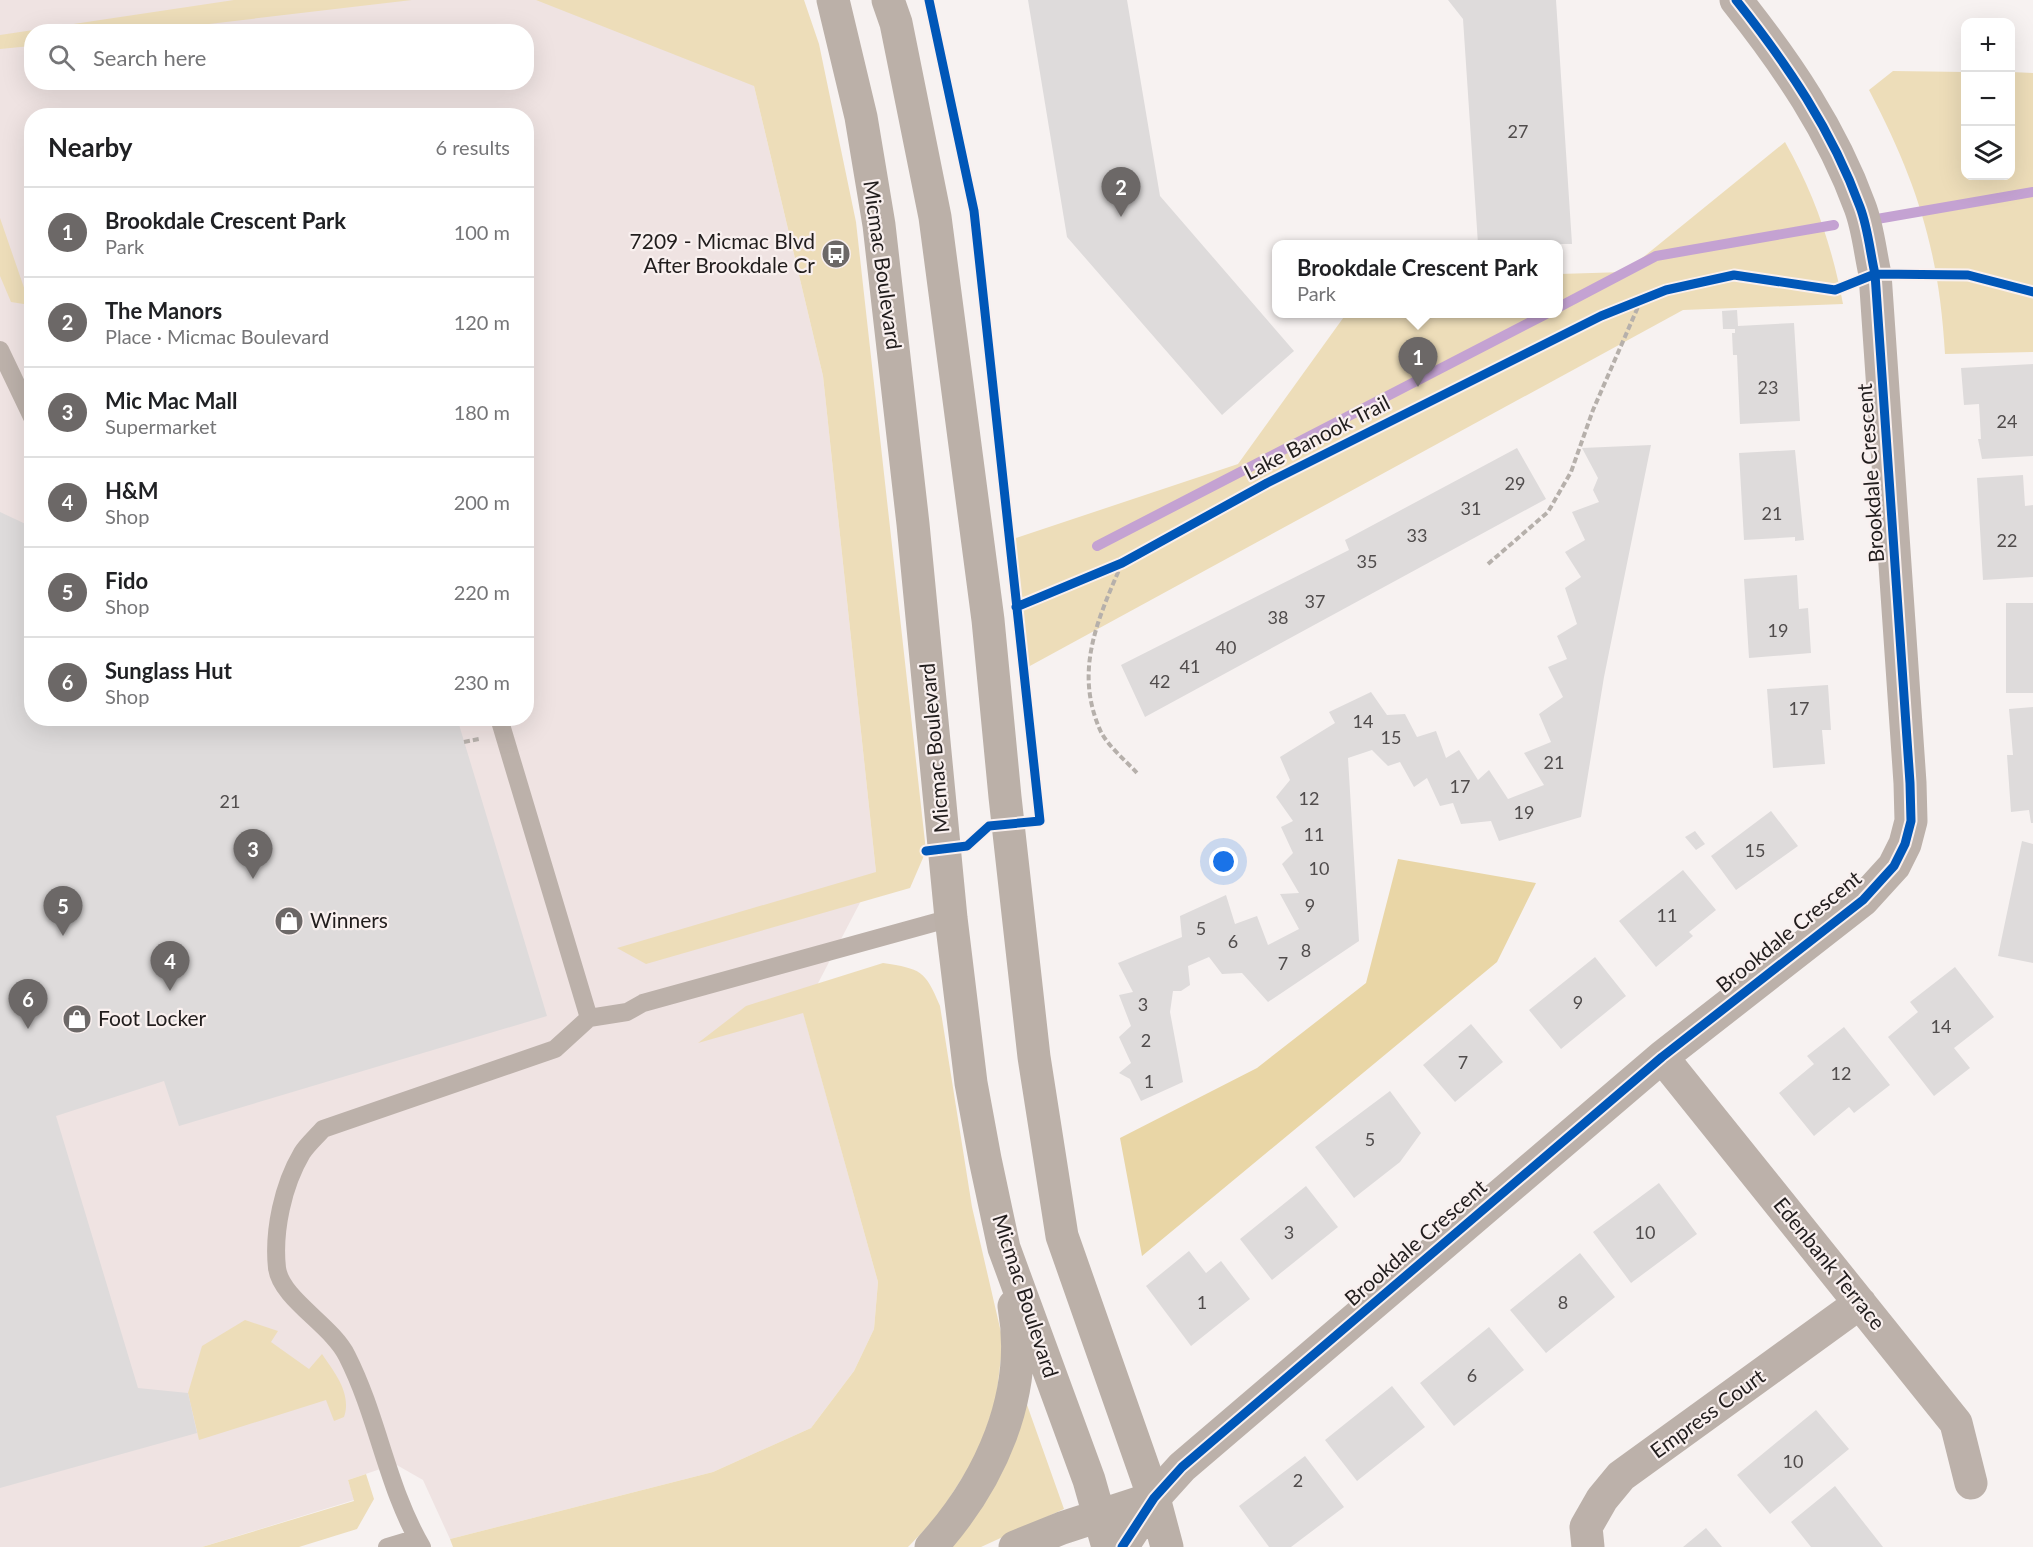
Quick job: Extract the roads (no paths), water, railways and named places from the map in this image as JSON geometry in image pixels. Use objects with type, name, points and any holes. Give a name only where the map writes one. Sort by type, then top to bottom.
[{"type":"street","name":"Micmac Boulevard","points":[[833,0],[861,117],[879,225],[913,524],[951,918],[971,1083],[1004,1248],[1089,1479],[1103,1532]]},
{"type":"street","points":[[888,0],[896,23],[937,228],[988,620],[1034,1057],[1062,1236],[1154,1498],[1167,1547]]},
{"type":"street","name":"Brookdale Crescent","points":[[1154,1498],[1182,1467],[1662,1057],[1863,900],[1893,866],[1905,844],[1911,821],[1875,274],[1861,209],[1829,133],[1769,41],[1736,0]]},
{"type":"street","name":"Edenbank Terrace","points":[[1662,1057],[1956,1423],[1971,1483]]},
{"type":"street","points":[[931,1547],[957,1519],[992,1457],[1006,1423],[1018,1372],[1016,1317],[1004,1248]]},
{"type":"street","name":"Empress Court","points":[[1588,1547],[1586,1527],[1602,1499],[1621,1476],[1860,1303]]},
{"type":"street","points":[[1015,1547],[1062,1528],[1103,1532],[1154,1498]]},
{"type":"street","points":[[1122,1547],[1154,1498]]},
{"type":"lane","points":[[0,350],[24,400]]},
{"type":"lane","points":[[500,726],[589,1018]]},
{"type":"lane","points":[[387,1547],[420,1543],[386,1463],[347,1355],[332,1332],[286,1290],[278,1270],[279,1226],[288,1187],[302,1152],[323,1129],[555,1049],[589,1018],[627,1012],[644,1003],[951,918]]},
{"type":"waterway","points":[[1877,219],[2033,192]]},
{"type":"waterway","points":[[1563,305],[1656,256],[1834,225]]},
{"type":"waterway","points":[[1097,546],[1538,318]]},
{"type":"place","name":"The Manors","points":[[1121,217]]},
{"type":"place","name":"7209 - Micmac Blvd After Brookdale Cr","points":[[836,254]]},
{"type":"place","name":"Brookdale Crescent Park","points":[[1418,387]]},
{"type":"place","name":"Mic Mac Mall","points":[[253,879]]},
{"type":"place","name":"Winners","points":[[289,921]]},
{"type":"place","name":"Fido","points":[[63,936]]},
{"type":"place","name":"H&M","points":[[170,991]]},
{"type":"place","name":"Foot Locker","points":[[77,1019]]},
{"type":"place","name":"Sunglass Hut","points":[[28,1029]]}]
